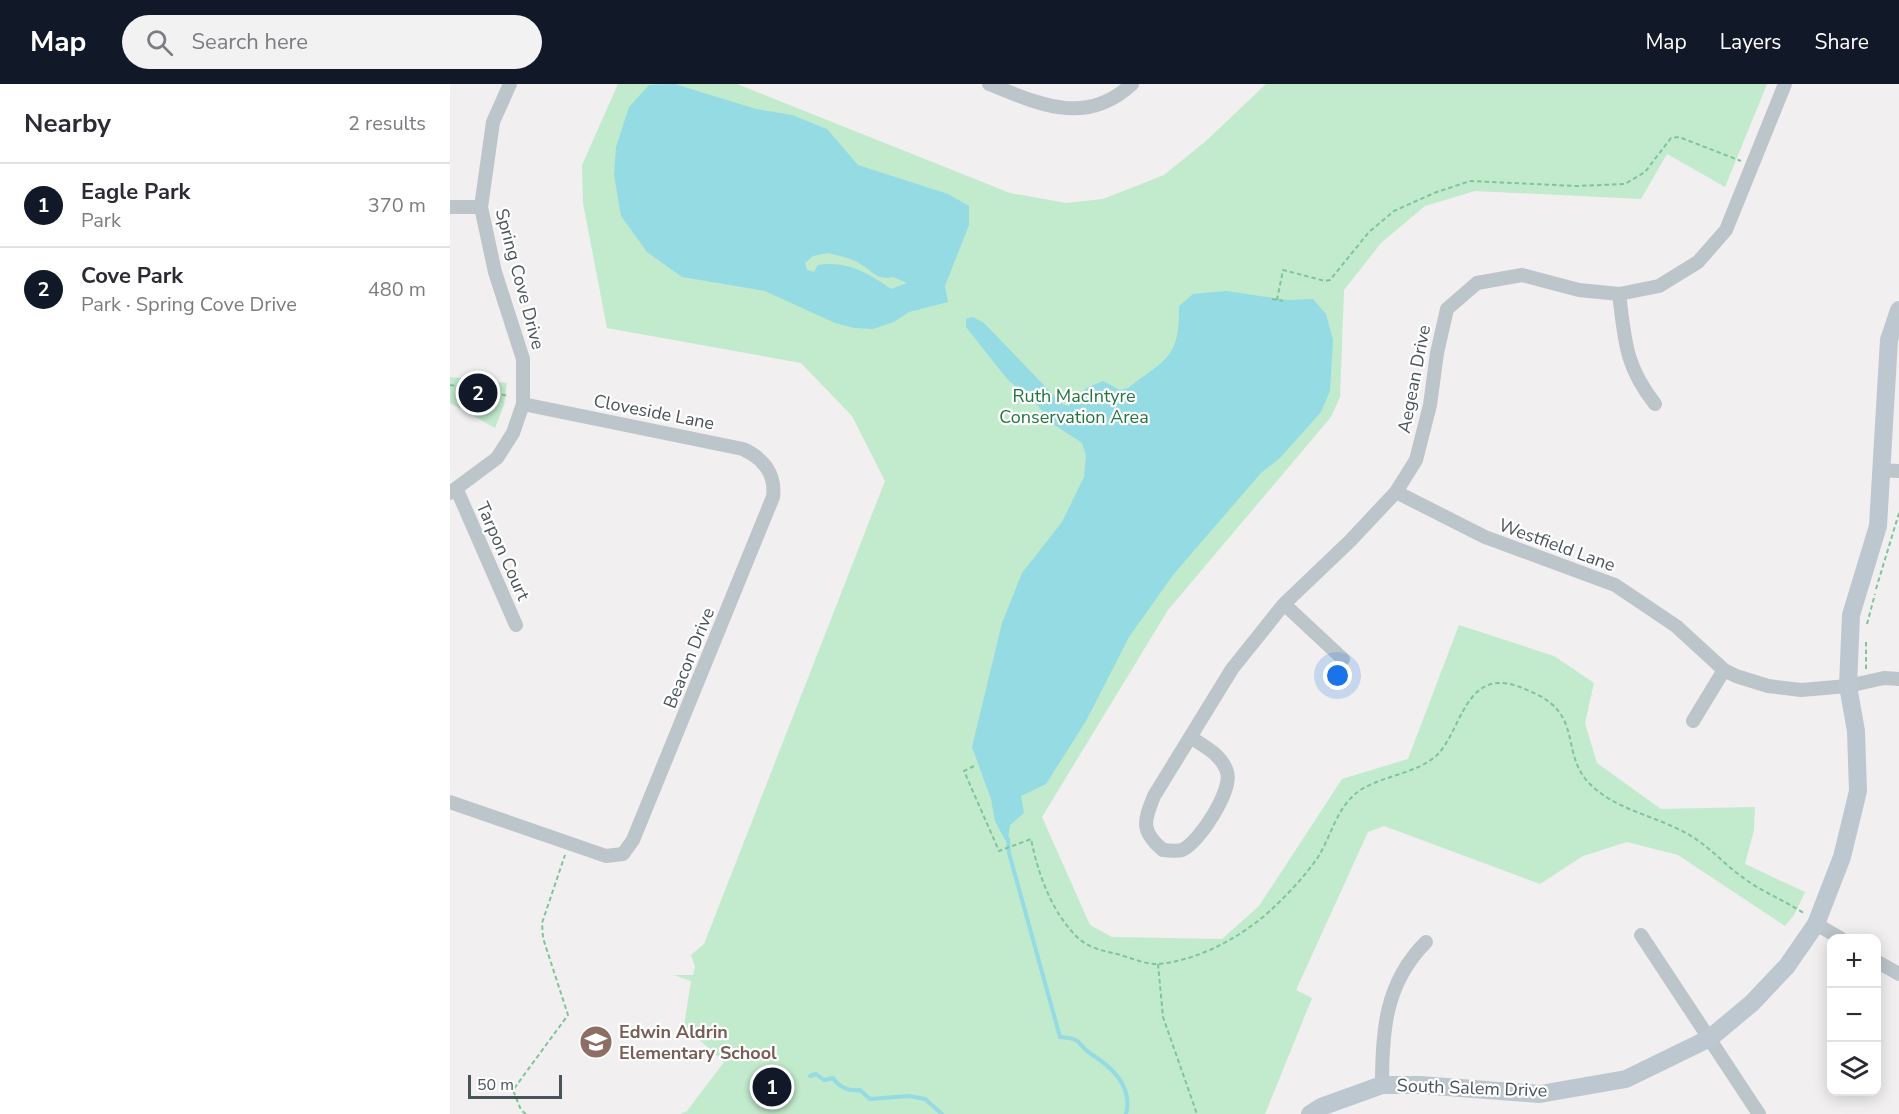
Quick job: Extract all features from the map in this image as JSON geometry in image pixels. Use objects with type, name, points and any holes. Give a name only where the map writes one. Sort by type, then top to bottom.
[{"type":"street","name":"Spring Cove Drive","points":[[454,492],[488,467],[503,449],[524,401],[523,359],[495,272],[481,207],[494,122],[510,84]]},
{"type":"street","points":[[988,84],[1042,105],[1061,109],[1086,108],[1107,102],[1132,84]]},
{"type":"street","name":"Aegean Drive","points":[[1190,737],[1222,760],[1228,774],[1226,790],[1192,843],[1180,851],[1163,850],[1146,831],[1145,817],[1154,796],[1190,737],[1232,669],[1284,604],[1350,541],[1396,492],[1416,460],[1430,405],[1446,309],[1477,283],[1522,274],[1579,290],[1619,294],[1659,286],[1698,262],[1726,230],[1785,84]]},
{"type":"street","points":[[450,207],[481,207]]},
{"type":"street","points":[[1619,294],[1625,343],[1632,367],[1638,382],[1655,404]]},
{"type":"street","name":"South Salem Drive","points":[[1310,1114],[1322,1107],[1382,1086],[1420,1085],[1540,1094],[1626,1079],[1710,1038],[1752,1003],[1787,966],[1816,924],[1842,857],[1858,791],[1856,731],[1848,686],[1851,615],[1878,526],[1889,340],[1899,310]]},
{"type":"street","name":"Cloveside Lane","points":[[524,401],[743,449],[762,461],[770,472]]},
{"type":"street","points":[[1880,470],[1899,471]]},
{"type":"street","name":"Beacon Drive","points":[[569,843],[606,856],[623,854],[633,840],[770,507],[774,489],[770,472]]},
{"type":"street","name":"Tarpon Court","points":[[454,492],[516,626]]},
{"type":"street","name":"Westfield Lane","points":[[1396,492],[1485,537],[1615,585],[1676,626],[1724,670],[1749,681],[1784,689],[1848,686],[1866,680],[1899,679]]},
{"type":"street","points":[[1284,604],[1343,659]]},
{"type":"street","points":[[1693,721],[1724,670]]},
{"type":"street","points":[[450,802],[569,843]]},
{"type":"street","points":[[1816,924],[1832,934]]},
{"type":"street","points":[[1641,935],[1759,1114]]},
{"type":"street","points":[[1382,1086],[1385,1018],[1406,967],[1426,942]]},
{"type":"street","points":[[1881,964],[1899,974]]},
{"type":"path","points":[[1277,298],[1283,270],[1324,281],[1330,280],[1369,232],[1394,211],[1470,181],[1577,186],[1625,184],[1645,172],[1671,138],[1679,137],[1752,166]]},
{"type":"path","points":[[1272,299],[1277,298],[1283,301]]},
{"type":"path","points":[[450,385],[524,401]]},
{"type":"path","points":[[1866,625],[1899,513]]},
{"type":"path","points":[[1866,636],[1866,680]]},
{"type":"path","points":[[974,766],[963,771],[999,851],[1031,839],[1035,858],[1052,902],[1063,921],[1079,939],[1098,949],[1158,964],[1218,946],[1238,936],[1272,909],[1317,858],[1354,794],[1396,777],[1436,756],[1448,741],[1476,693],[1483,686],[1505,683],[1522,688],[1558,708],[1580,770],[1588,782],[1600,792],[1620,804],[1689,835],[1747,880],[1803,912],[1816,924]]},
{"type":"path","points":[[526,1114],[521,1110],[513,1090],[568,1014],[543,938],[542,923],[569,843]]},
{"type":"path","points":[[1158,964],[1163,1017],[1197,1114]]},
{"type":"green space","name":"Ruth MacIntyre Conservation Area","points":[[618,84],[737,84],[1010,193],[1066,203],[1103,199],[1164,175],[1206,141],[1266,84],[1767,84],[1725,187],[1667,154],[1641,199],[1475,191],[1425,206],[1381,243],[1344,290],[1340,397],[1331,417],[1168,610],[1042,817],[1090,925],[1112,937],[1222,939],[1259,906],[1342,779],[1408,759],[1459,625],[1554,656],[1594,683],[1585,723],[1597,763],[1661,809],[1755,807],[1754,830],[1745,864],[1805,892],[1794,915],[1785,926],[1678,855],[1627,842],[1583,856],[1540,884],[1384,826],[1368,832],[1296,990],[1312,998],[1265,1114],[680,1114],[687,1111],[724,1062],[684,1026],[691,981],[674,975],[693,975],[695,967],[691,955],[704,944],[885,481],[852,416],[801,363],[607,328],[583,203],[582,165]]},
{"type":"green space","points":[[450,377],[507,383],[504,405],[495,428],[450,403]]},
{"type":"water","points":[[675,84],[756,109],[792,115],[827,129],[858,165],[948,194],[969,206],[969,225],[945,286],[948,302],[909,312],[894,322],[873,329],[854,328],[835,323],[765,291],[682,277],[647,252],[621,216],[614,175],[616,147],[629,107],[649,85]],"holes":[[[828,253],[858,262],[882,277],[893,277],[907,283],[891,289],[866,273],[838,264],[818,265],[814,272],[807,270],[805,263],[813,256]]]},
{"type":"water","points":[[1226,291],[1288,300],[1313,299],[1326,314],[1333,340],[1330,391],[1321,412],[1280,458],[1261,473],[1173,575],[1129,637],[1086,721],[1046,784],[1021,796],[1024,813],[1010,825],[1008,839],[1005,840],[995,821],[991,799],[972,747],[1002,623],[1022,573],[1062,522],[1084,477],[1086,456],[1082,443],[1053,424],[1033,400],[1008,380],[966,327],[966,319],[973,317],[984,323],[1062,404],[1068,406],[1086,388],[1103,381],[1120,390],[1128,388],[1168,356],[1177,337],[1179,306],[1193,294]]},
{"type":"waterway","points":[[1008,839],[1009,853],[1060,1037],[1077,1041],[1113,1072],[1124,1087],[1126,1114]]},
{"type":"waterway","points":[[810,1076],[816,1074],[824,1080],[833,1078],[841,1086],[860,1090],[870,1099],[909,1096],[925,1099],[942,1114]]},
{"type":"place","name":"Cove Park","points":[[478,393]]},
{"type":"place","name":"Edwin Aldrin Elementary School","points":[[596,1042]]},
{"type":"place","name":"Eagle Park","points":[[772,1087]]}]
